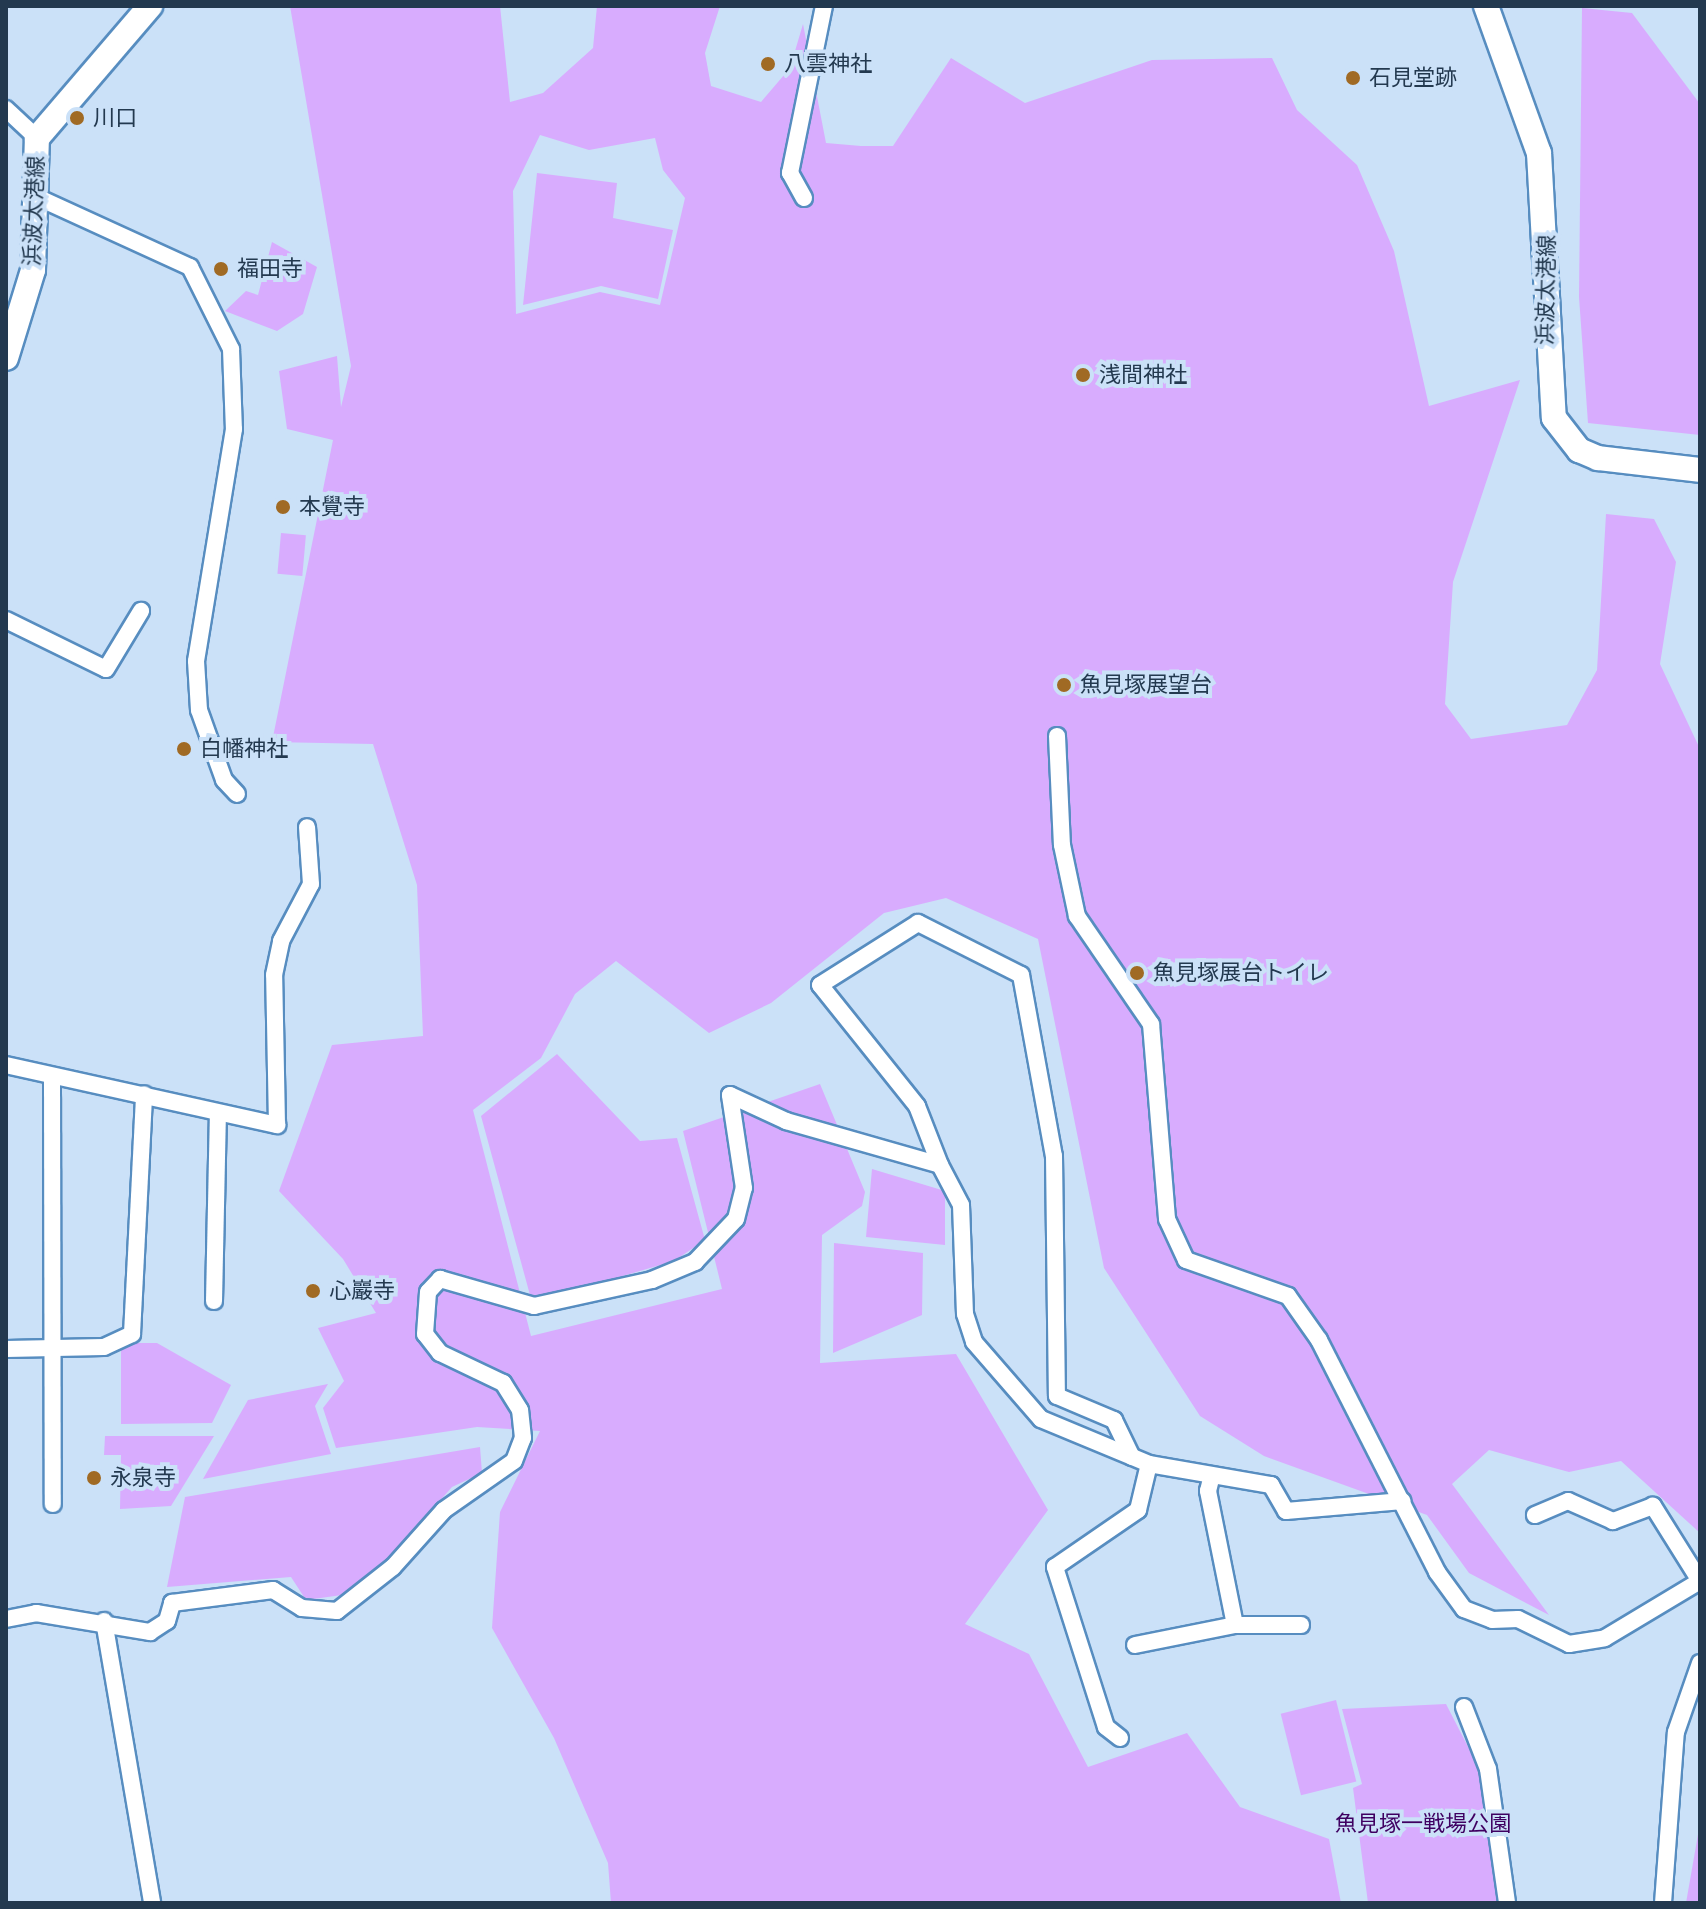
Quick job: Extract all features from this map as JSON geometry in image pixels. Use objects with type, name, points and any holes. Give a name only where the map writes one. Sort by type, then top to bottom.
[{"type":"main road","name":"浜波太港線","points":[[6,358],[33,270],[37,138],[150,6]]},
{"type":"main road","name":"浜波太港線","points":[[1486,6],[1539,153],[1554,418],[1579,450],[1598,458],[1700,470]]},
{"type":"street","points":[[804,198],[790,173],[824,6]]},
{"type":"street","points":[[6,109],[37,138]]},
{"type":"street","points":[[37,197],[190,267],[231,349],[234,429],[196,661],[199,710],[224,780],[237,794]]},
{"type":"street","points":[[6,620],[106,669],[141,611]]},
{"type":"street","points":[[1057,736],[1062,845],[1077,916],[1151,1024],[1173,1237],[1186,1260],[1288,1296],[1319,1340],[1403,1501],[1464,1609],[1492,1620],[1518,1619],[1569,1644],[1605,1638],[1700,1581],[1653,1506],[1613,1521],[1568,1501],[1535,1515]]},
{"type":"street","points":[[6,1065],[144,1094],[218,1115],[277,1125],[275,966],[311,884],[307,827]]},
{"type":"street","points":[[1132,1457],[1114,1420],[1057,1396],[1054,1156],[1021,975],[918,923],[820,985],[917,1106],[940,1165],[961,1205],[965,1314],[974,1342],[1041,1419],[1132,1457],[1149,1464],[1271,1485],[1286,1511],[1403,1501]]},
{"type":"street","points":[[52,1077],[53,1504]]},
{"type":"street","points":[[6,1349],[54,1345],[104,1347],[132,1334],[144,1094]]},
{"type":"street","points":[[6,1619],[36,1613],[104,1621],[150,1632],[167,1621],[172,1603],[273,1590],[302,1608],[337,1611],[393,1567],[444,1510],[514,1461],[523,1438],[520,1410],[503,1383],[440,1353],[425,1334],[428,1292],[440,1279],[534,1306],[652,1280],[695,1262],[736,1219],[744,1188],[730,1095],[786,1121],[940,1165]]},
{"type":"street","points":[[214,1301],[218,1115]]},
{"type":"street","points":[[1120,1738],[1106,1727],[1055,1567],[1138,1510],[1149,1464]]},
{"type":"street","points":[[1212,1475],[1208,1491],[1235,1625]]},
{"type":"street","points":[[104,1621],[152,1903]]},
{"type":"street","points":[[1135,1645],[1235,1625],[1301,1625]]},
{"type":"street","points":[[1663,1903],[1676,1732],[1700,1663]]},
{"type":"street","points":[[1464,1707],[1488,1769],[1507,1903]]},
{"type":"green space","points":[[290,6],[500,6],[510,102],[543,93],[593,48],[597,6],[720,6],[705,53],[711,86],[761,102],[790,68],[803,24],[826,143],[861,146],[893,146],[951,58],[1025,103],[1152,60],[1272,58],[1297,110],[1357,165],[1394,251],[1429,406],[1520,380],[1453,582],[1445,704],[1471,739],[1567,725],[1597,670],[1606,514],[1654,519],[1676,562],[1660,664],[1700,749],[1700,1533],[1621,1461],[1569,1472],[1489,1450],[1452,1484],[1549,1615],[1469,1573],[1427,1515],[1264,1456],[1200,1416],[1104,1268],[1038,939],[946,898],[884,913],[771,1003],[709,1033],[616,961],[575,994],[541,1058],[473,1110],[531,1336],[722,1289],[683,1131],[820,1084],[865,1192],[862,1206],[822,1235],[820,1363],[956,1354],[1048,1510],[965,1624],[1029,1654],[1088,1767],[1187,1733],[1240,1807],[1329,1839],[1341,1903],[611,1903],[608,1863],[554,1738],[492,1628],[500,1512],[540,1431],[477,1427],[336,1448],[323,1408],[344,1381],[318,1328],[376,1313],[343,1259],[279,1191],[332,1045],[423,1036],[417,885],[373,744],[272,742],[333,440],[287,429],[279,371],[337,356],[341,407],[351,366]],"holes":[[[540,135],[589,150],[655,138],[663,170],[685,198],[660,305],[600,292],[516,314],[513,191]]]},
{"type":"green space","points":[[1582,8],[1632,13],[1700,104],[1700,435],[1588,423],[1579,297]]},
{"type":"green space","points":[[537,173],[617,183],[613,218],[673,230],[658,299],[601,286],[523,305]]},
{"type":"green space","points":[[272,242],[317,267],[303,314],[277,331],[225,311],[246,291],[258,295]]},
{"type":"green space","points":[[281,533],[306,535],[302,576],[277,574]]},
{"type":"green space","points":[[557,1054],[640,1141],[677,1138],[705,1240],[674,1261],[551,1297],[530,1295],[481,1116]]},
{"type":"green space","points":[[872,1169],[945,1191],[945,1245],[866,1237]]},
{"type":"green space","points":[[834,1243],[923,1253],[922,1315],[833,1353]]},
{"type":"green space","points":[[136,1343],[157,1343],[231,1385],[212,1423],[121,1424],[121,1349]]},
{"type":"green space","points":[[328,1384],[315,1406],[331,1454],[203,1479],[248,1400]]},
{"type":"green space","points":[[105,1436],[214,1436],[171,1506],[120,1509],[121,1455],[104,1455]]},
{"type":"green space","points":[[480,1447],[482,1473],[452,1487],[389,1558],[342,1595],[306,1600],[291,1577],[167,1587],[185,1497]]},
{"type":"green space","points":[[1336,1700],[1356,1782],[1301,1795],[1281,1714]]},
{"type":"green space","name":"魚見塚一戦場公園","points":[[1446,1704],[1480,1770],[1500,1903],[1368,1903],[1353,1788],[1362,1784],[1342,1709]]},
{"type":"green space","points":[[1700,1823],[1700,1903],[1686,1903]]},
{"type":"place","name":"八雲神社","points":[[768,64]]},
{"type":"place","name":"石見堂跡","points":[[1353,78]]},
{"type":"place","name":"川口","points":[[77,118]]},
{"type":"place","name":"福田寺","points":[[221,269]]},
{"type":"place","name":"浅間神社","points":[[1083,375]]},
{"type":"place","name":"本覺寺","points":[[283,507]]},
{"type":"place","name":"魚見塚展望台","points":[[1064,685]]},
{"type":"place","name":"白幡神社","points":[[184,749]]},
{"type":"place","name":"魚見塚展台トイレ","points":[[1137,973]]},
{"type":"place","name":"心巖寺","points":[[313,1291]]},
{"type":"place","name":"永泉寺","points":[[94,1478]]}]
